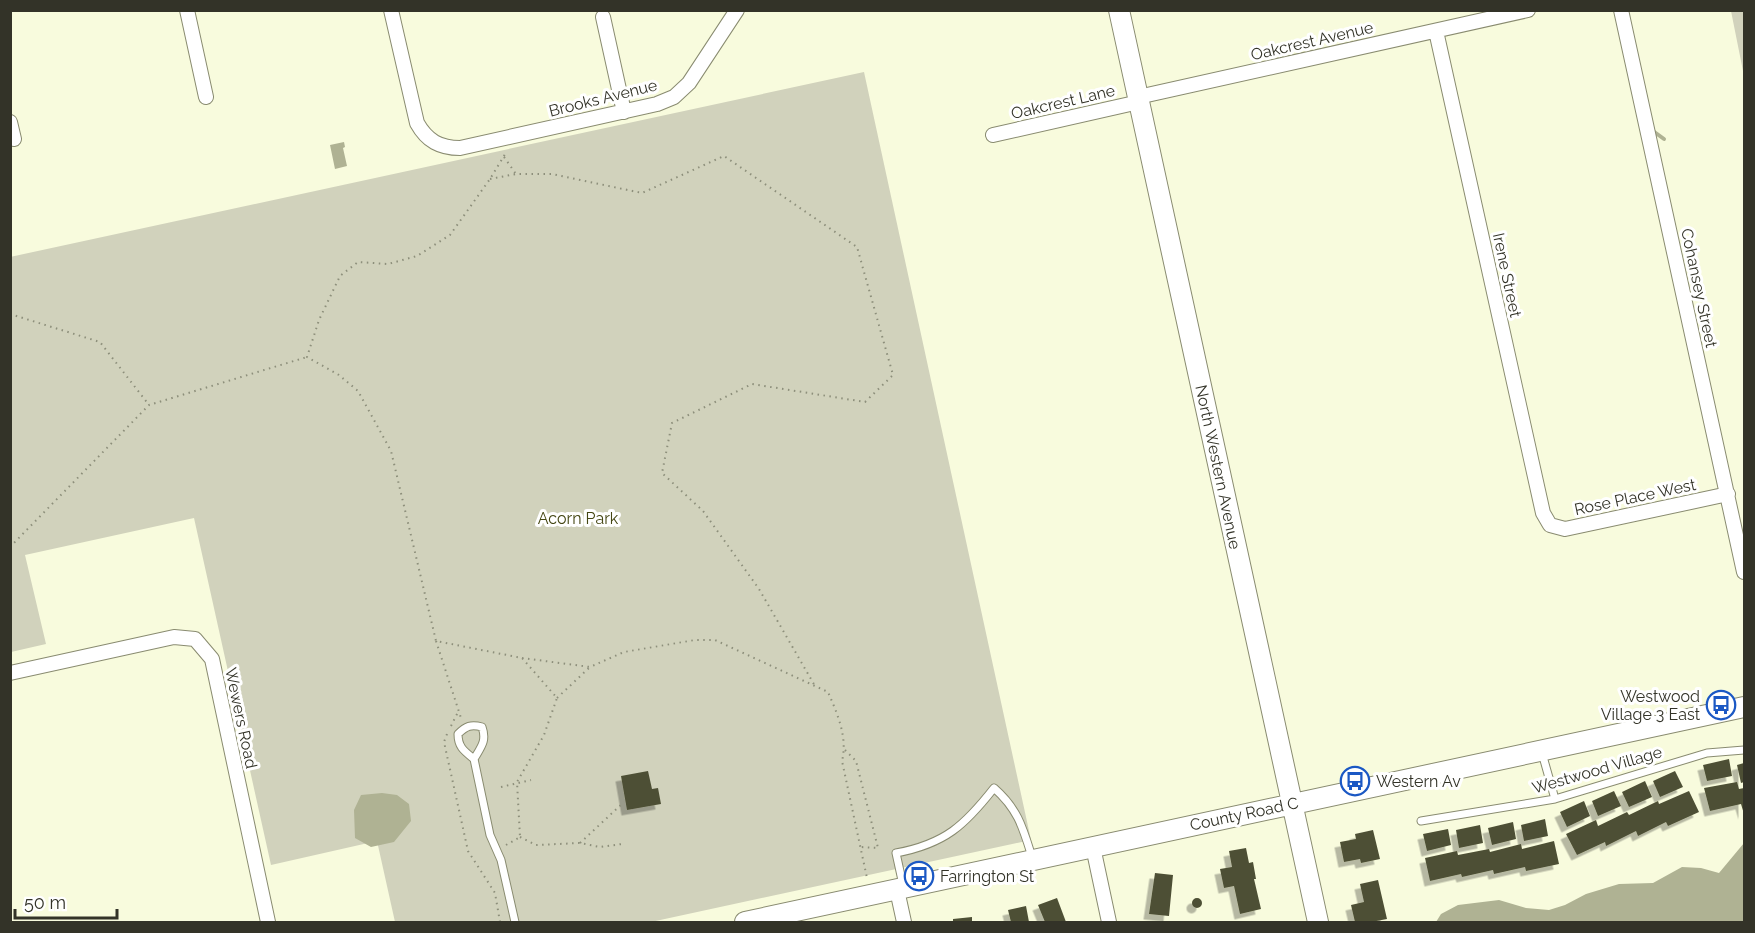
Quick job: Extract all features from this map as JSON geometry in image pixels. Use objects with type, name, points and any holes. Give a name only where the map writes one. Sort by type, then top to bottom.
[{"type":"main road","name":"North Western Avenue","points":[[1119,10],[1318,922]]},
{"type":"main road","name":"County Road C","points":[[745,922],[1744,707]]},
{"type":"street","points":[[187,10],[206,97]]},
{"type":"street","name":"Brooks Avenue","points":[[392,10],[417,123],[424,136],[435,144],[448,148],[460,148],[624,112],[657,104],[674,97],[689,83],[737,10]]},
{"type":"street","name":"Oakcrest Avenue","points":[[1139,99],[1528,10]]},
{"type":"street","name":"Cohansey Street","points":[[1621,10],[1744,572]]},
{"type":"street","points":[[603,17],[624,112]]},
{"type":"street","name":"Irene Street","points":[[1436,31],[1543,513],[1550,525]]},
{"type":"street","name":"Oakcrest Lane","points":[[993,135],[1139,99]]},
{"type":"street","points":[[10,122],[14,140]]},
{"type":"street","name":"Rose Place West","points":[[1550,525],[1565,529],[1728,494]]},
{"type":"street","name":"Wewers Road","points":[[10,673],[174,637],[195,639],[212,659],[268,922]]},
{"type":"street","points":[[1093,847],[1109,922]]},
{"type":"street","points":[[900,889],[904,922]]},
{"type":"lane","points":[[474,759],[484,743],[485,735],[482,727],[473,725],[464,727],[458,734],[458,744],[474,759],[490,835],[506,877],[515,922]]},
{"type":"lane","name":"Westwood Village","points":[[1421,821],[1555,799],[1707,753],[1744,750]]},
{"type":"lane","points":[[1542,751],[1555,799]]},
{"type":"lane","points":[[900,889],[896,853],[920,849],[956,829],[974,813],[994,788],[1014,807],[1023,826],[1033,860]]},
{"type":"path","points":[[307,357],[319,320],[340,276],[358,262],[388,264],[417,256],[450,235],[490,180],[516,136]]},
{"type":"path","points":[[490,180],[516,174],[552,174],[642,193],[724,156],[857,247],[893,375],[865,402],[752,384],[672,423],[662,473],[703,511],[759,589],[815,686]]},
{"type":"path","points":[[504,157],[516,174]]},
{"type":"path","points":[[10,314],[100,342],[149,405]]},
{"type":"path","points":[[10,547],[149,405],[307,357],[339,375],[358,391],[391,451],[436,641],[464,727]]},
{"type":"path","points":[[520,837],[517,782],[544,735],[557,698],[590,667],[624,652],[695,640],[716,640],[828,692],[839,717],[845,750],[842,761],[867,879]]},
{"type":"path","points":[[436,641],[522,658],[590,667]]},
{"type":"path","points":[[522,658],[557,698]]},
{"type":"path","points":[[459,710],[444,742],[468,851],[495,893],[500,922]]},
{"type":"path","points":[[845,750],[856,761],[878,848],[860,847]]},
{"type":"path","points":[[501,787],[531,780]]},
{"type":"path","points":[[580,843],[624,802]]},
{"type":"path","points":[[496,850],[520,837]]},
{"type":"path","points":[[520,837],[536,845],[580,843],[600,847],[622,844]]},
{"type":"green space","points":[[1731,11],[1744,11],[1744,76]]},
{"type":"green space","name":"Acorn Park","points":[[864,72],[1031,840],[651,922],[395,922],[377,841],[271,865],[194,518],[25,555],[46,644],[11,652],[10,257]]},
{"type":"shaded area","points":[[344,142],[347,166],[335,169],[330,145]]},
{"type":"shaded area","points":[[382,793],[397,795],[409,804],[411,821],[394,842],[371,847],[355,838],[354,810],[361,795]]},
{"type":"shaded area","points":[[1744,843],[1744,922],[1436,922],[1441,914],[1458,905],[1499,900],[1526,908],[1549,910],[1586,894],[1619,884],[1653,883],[1682,867],[1701,868],[1719,873]]},
{"type":"building","points":[[1729,759],[1732,776],[1707,781],[1703,765]]},
{"type":"building","points":[[1744,763],[1744,782],[1741,783],[1737,765]]},
{"type":"building","points":[[648,771],[652,789],[658,788],[661,804],[627,810],[621,776]]},
{"type":"building","points":[[1675,771],[1683,787],[1660,797],[1653,781]]},
{"type":"building","points":[[1645,781],[1652,797],[1629,807],[1622,792]]},
{"type":"building","points":[[1737,782],[1739,789],[1744,788],[1744,814],[1741,804],[1710,811],[1704,788]]},
{"type":"building","points":[[1614,791],[1621,806],[1598,816],[1592,801]]},
{"type":"building","points":[[1689,791],[1699,812],[1668,826],[1666,822],[1638,836],[1636,831],[1606,846],[1605,842],[1577,855],[1566,834],[1596,820],[1598,826],[1627,812],[1629,815],[1658,801],[1659,804]]},
{"type":"building","points":[[1584,801],[1590,816],[1567,827],[1560,812]]},
{"type":"building","points":[[1545,819],[1548,836],[1524,841],[1521,825]]},
{"type":"building","points":[[1513,822],[1516,839],[1492,845],[1488,828]]},
{"type":"building","points":[[1480,825],[1483,843],[1459,848],[1456,830]]},
{"type":"building","points":[[1448,829],[1451,845],[1427,851],[1423,834]]},
{"type":"building","points":[[1373,830],[1380,859],[1361,863],[1360,859],[1344,862],[1340,842],[1356,839],[1355,834]]},
{"type":"building","points":[[1554,841],[1559,864],[1526,871],[1525,867],[1494,874],[1493,870],[1462,877],[1461,874],[1430,881],[1425,858],[1457,851],[1458,855],[1489,849],[1490,852],[1521,844],[1522,849]]},
{"type":"building","points":[[1246,848],[1249,863],[1253,862],[1256,879],[1254,879],[1261,909],[1240,914],[1234,886],[1224,888],[1220,869],[1232,867],[1229,851]]},
{"type":"building","points":[[1155,873],[1173,875],[1169,916],[1149,914]]},
{"type":"building","points":[[1378,880],[1387,919],[1355,922],[1351,905],[1364,902],[1360,884]]},
{"type":"building","points":[[1057,898],[1066,922],[1045,922],[1038,905]]},
{"type":"building","points":[[1197,898],[1201,899],[1201,907],[1197,908],[1193,907],[1192,903],[1193,899]]},
{"type":"building","points":[[1026,906],[1029,922],[1011,922],[1008,910]]},
{"type":"building","points":[[972,917],[972,922],[953,922],[953,919]]},
{"type":"waterway","points":[[1653,131],[1664,139]]},
{"type":"place","name":"Westwood Village 3 East","points":[[1721,705]]},
{"type":"place","name":"Western Av","points":[[1355,781]]},
{"type":"place","name":"Farrington St","points":[[919,876]]}]
